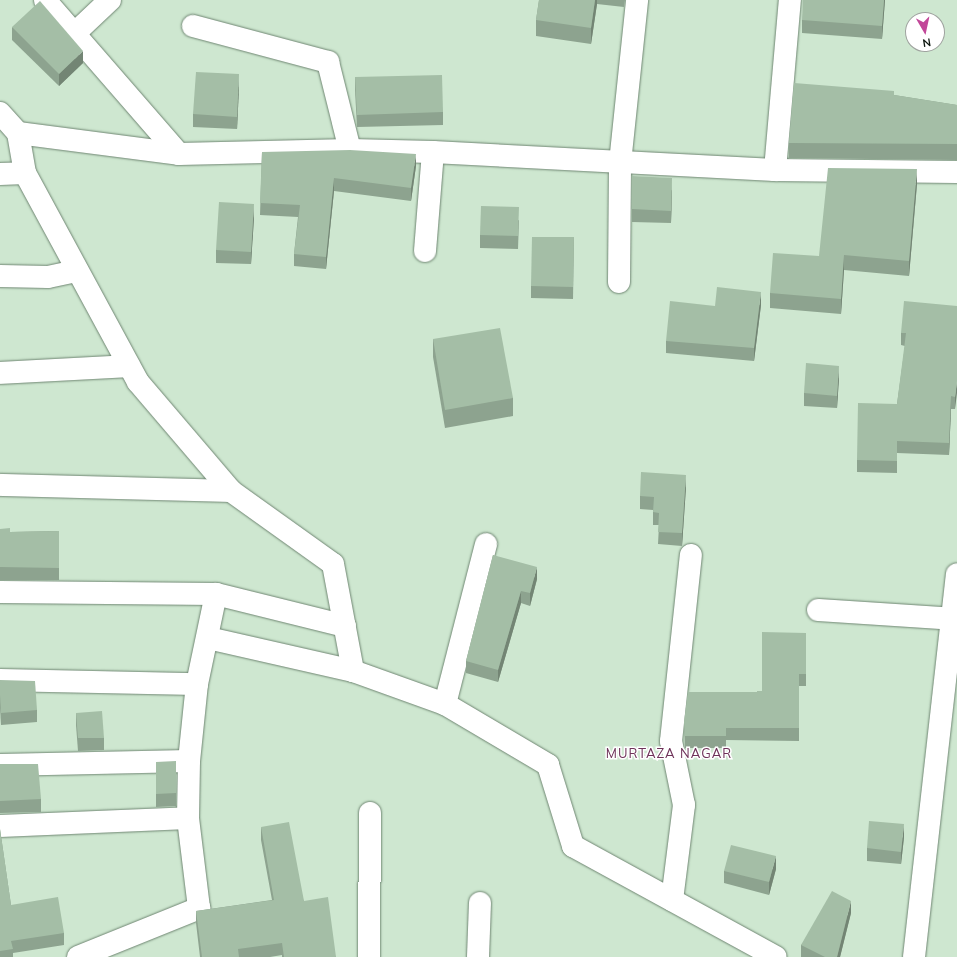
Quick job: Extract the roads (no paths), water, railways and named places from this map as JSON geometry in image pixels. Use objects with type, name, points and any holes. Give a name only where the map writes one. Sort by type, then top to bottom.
[{"type":"street","points":[[45,0],[179,154]]},
{"type":"street","points":[[75,33],[110,0]]},
{"type":"street","points":[[619,282],[620,163],[637,0]]},
{"type":"street","points":[[775,170],[790,0]]},
{"type":"street","points":[[193,26],[328,62],[350,150]]},
{"type":"street","points":[[0,113],[18,133],[25,173],[138,382],[231,491],[333,564],[353,671]]},
{"type":"street","points":[[18,133],[179,154],[350,150],[433,152],[775,170],[957,172]]},
{"type":"street","points":[[424,251],[433,152]]},
{"type":"street","points":[[0,174],[25,173]]},
{"type":"street","points":[[0,276],[48,276],[77,270]]},
{"type":"street","points":[[0,373],[129,366]]},
{"type":"street","points":[[0,485],[231,491]]},
{"type":"street","points":[[445,704],[486,544]]},
{"type":"street","points":[[672,900],[684,805],[671,741],[691,555]]},
{"type":"street","points":[[914,957],[954,619],[957,574]]},
{"type":"street","points":[[0,592],[216,594],[345,626]]},
{"type":"street","points":[[78,957],[199,908],[188,818],[189,761],[197,684],[208,638],[216,594]]},
{"type":"street","points":[[818,610],[954,619]]},
{"type":"street","points":[[208,638],[353,671],[445,704],[548,765],[573,846],[776,957]]},
{"type":"street","points":[[0,680],[197,684]]},
{"type":"street","points":[[0,765],[189,761]]},
{"type":"street","points":[[369,957],[370,813]]},
{"type":"street","points":[[0,826],[188,818]]},
{"type":"street","points":[[478,957],[480,903]]},
{"type":"district","name":"MURTAZA NAGAR","points":[[669,753]]}]
